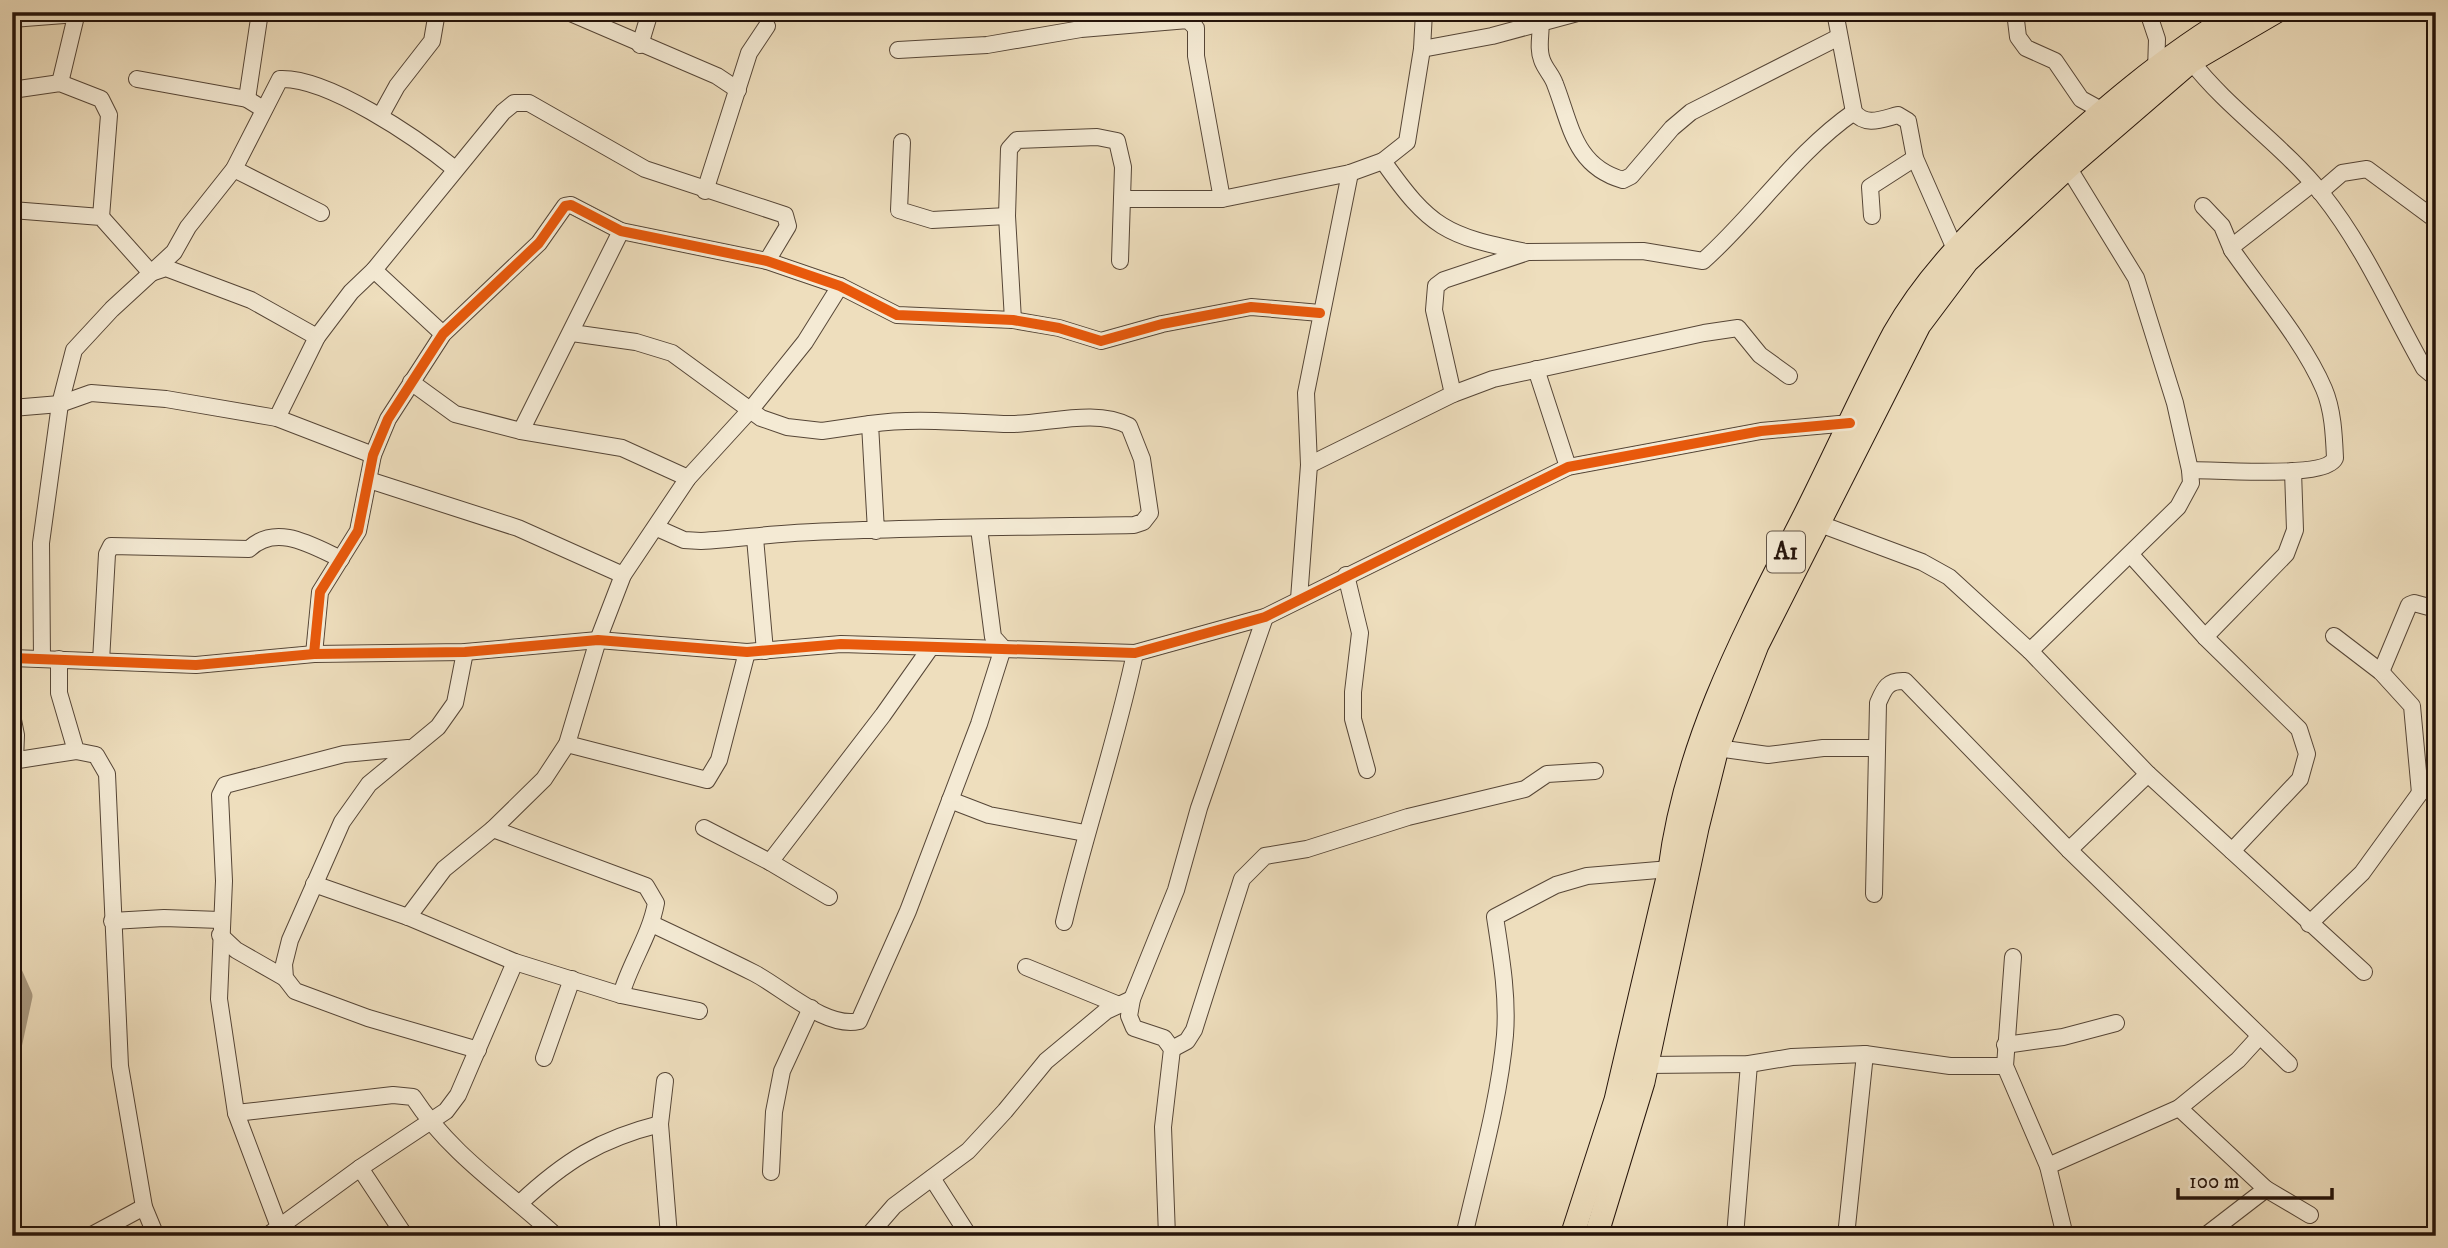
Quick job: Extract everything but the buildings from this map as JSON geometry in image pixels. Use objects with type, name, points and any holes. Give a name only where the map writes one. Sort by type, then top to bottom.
[{"type":"highway","name":"A1","points":[[1596,1236],[1647,1065],[1697,828],[1717,748],[1758,645],[1821,524],[1892,376],[1940,295],[1967,261],[2063,159],[2096,114],[2184,48],[2241,12]]},
{"type":"highway","name":"A1","points":[[1572,1236],[1616,1100],[1691,767],[1716,698],[1902,320],[1919,293],[1955,249],[2063,159],[2191,61],[2275,12]]},
{"type":"street","points":[[247,99],[260,12]]},
{"type":"street","points":[[381,115],[397,86],[432,41],[437,12]]},
{"type":"street","points":[[568,12],[640,45],[717,75],[738,90]]},
{"type":"street","points":[[640,45],[650,12]]},
{"type":"street","points":[[1122,199],[1222,199],[1350,173],[1383,161],[1407,142],[1422,49],[1424,12]]},
{"type":"street","points":[[1422,49],[1541,18],[1581,12]]},
{"type":"street","points":[[1835,12],[1837,38],[1854,112],[1859,118],[1870,122],[1903,116],[1908,121],[1915,158],[1955,249]]},
{"type":"street","points":[[2015,12],[2021,42],[2025,48],[2055,61],[2081,99],[2101,110],[2096,114]]},
{"type":"street","points":[[2148,12],[2157,39],[2156,70]]},
{"type":"street","points":[[12,19],[77,13],[61,83]]},
{"type":"street","points":[[1541,18],[1542,61],[1554,81],[1579,151],[1590,162],[1623,180],[1631,176],[1672,128],[1691,112],[1837,38]]},
{"type":"street","points":[[898,50],[987,45],[1082,29],[1188,20],[1196,27],[1196,55],[1222,199]]},
{"type":"street","points":[[705,191],[749,53],[767,26]]},
{"type":"street","points":[[2191,61],[2206,80],[2267,135],[2316,188],[2370,263],[2424,368],[2436,378]]},
{"type":"street","points":[[42,658],[41,543],[60,404],[74,350],[174,252],[188,227],[234,170],[280,79],[300,78],[381,115],[455,169]]},
{"type":"street","points":[[137,79],[247,99],[263,109]]},
{"type":"street","points":[[12,90],[61,83],[94,95],[108,115],[101,217]]},
{"type":"street","points":[[277,418],[317,337],[351,292],[374,270],[455,169],[503,112],[514,103],[529,103],[645,169],[705,191],[785,215],[788,226],[767,261]]},
{"type":"street","points":[[1383,161],[1411,201],[1443,229],[1490,244],[1528,252],[1643,251],[1703,261],[1787,171],[1833,127],[1854,112]]},
{"type":"street","points":[[1013,320],[1007,216],[1009,149],[1017,140],[1097,137],[1117,141],[1123,167],[1120,261]]},
{"type":"street","points":[[902,142],[899,209],[932,220],[1007,216]]},
{"type":"street","points":[[1872,216],[1870,187],[1915,158]]},
{"type":"street","points":[[2030,651],[2178,507],[2191,483],[2175,403],[2136,278],[2063,159]]},
{"type":"street","points":[[2232,250],[2234,245],[2271,214],[2342,173],[2367,169],[2436,220]]},
{"type":"street","points":[[234,170],[321,213]]},
{"type":"street","points":[[1298,599],[1309,465],[1306,393],[1350,173]]},
{"type":"street","points":[[314,654],[320,592],[358,531],[373,456],[388,419],[443,334],[539,243],[565,206],[571,205],[621,230],[767,261],[839,286],[897,315],[1013,320],[1059,328],[1101,341],[1162,324],[1251,307],[1320,313]]},
{"type":"street","points":[[2190,470],[2293,471],[2328,466],[2335,458],[2334,435],[2325,390],[2302,351],[2232,250],[2222,226],[2203,206]]},
{"type":"street","points":[[12,210],[101,217],[151,273]]},
{"type":"street","points":[[521,431],[621,230]]},
{"type":"street","points":[[1453,394],[1434,310],[1436,286],[1444,280],[1528,252]]},
{"type":"street","points":[[151,273],[166,268],[251,300],[317,337]]},
{"type":"street","points":[[374,270],[443,334]]},
{"type":"street","points":[[408,917],[444,869],[493,830],[544,779],[567,744],[598,640],[623,575],[688,478],[752,408],[805,342],[839,286]]},
{"type":"street","points":[[1309,465],[1453,394],[1493,379],[1732,328],[1744,332],[1759,355],[1790,376]]},
{"type":"street","points":[[572,333],[636,342],[672,353],[752,408],[761,418],[787,427],[822,431],[898,420],[1013,424],[1091,419],[1129,426],[1142,459],[1150,513],[1143,523],[810,532],[755,538],[684,540],[657,528]]},
{"type":"street","points":[[1536,369],[1568,467]]},
{"type":"street","points":[[411,382],[455,414],[521,431],[622,448],[688,478]]},
{"type":"street","points":[[12,408],[60,404],[91,393],[166,399],[277,418],[373,456]]},
{"type":"street","points":[[12,658],[197,665],[314,654],[464,652],[598,640],[747,652],[841,643],[1135,653],[1265,617],[1568,467],[1761,431],[1850,423]]},
{"type":"street","points":[[870,424],[876,531]]},
{"type":"street","points":[[2205,637],[2286,554],[2295,530],[2293,471]]},
{"type":"street","points":[[369,480],[519,528],[623,575]]},
{"type":"street","points":[[1821,524],[1922,562],[1949,577],[2030,651],[2148,774],[2364,972]]},
{"type":"street","points":[[979,528],[993,637],[1003,648]]},
{"type":"street","points":[[101,661],[107,554],[111,546],[249,549],[261,538],[275,534],[341,559]]},
{"type":"street","points":[[755,538],[765,651]]},
{"type":"street","points":[[2131,555],[2205,637],[2300,729],[2307,754],[2300,779],[2232,851]]},
{"type":"street","points":[[1346,575],[1360,633],[1353,692],[1353,719],[1367,770]]},
{"type":"street","points":[[2381,672],[2409,605],[2414,603],[2436,609]]},
{"type":"street","points":[[1167,1236],[1163,1128],[1172,1049],[1164,1038],[1134,1028],[1126,1002],[1176,890],[1199,808],[1265,617]]},
{"type":"street","points":[[2334,636],[2381,672],[2412,706],[2420,793]]},
{"type":"street","points":[[770,862],[883,715],[931,647]]},
{"type":"street","points":[[652,924],[758,975],[811,1008],[847,1024],[859,1021],[908,911],[979,724],[1003,648]]},
{"type":"street","points":[[285,978],[284,964],[290,940],[342,822],[369,784],[408,748],[438,727],[455,703],[464,652]]},
{"type":"street","points":[[567,744],[707,780],[715,771],[719,760],[747,652]]},
{"type":"street","points":[[1064,922],[1085,833],[1105,774],[1135,653]]},
{"type":"street","points":[[59,659],[59,693],[76,751]]},
{"type":"street","points":[[1874,894],[1878,703],[1885,686],[1895,680],[1905,681],[2069,850],[2258,1038],[2289,1064]]},
{"type":"street","points":[[12,715],[16,735],[14,761],[76,751],[96,755],[107,774],[120,1066],[144,1207],[156,1236]]},
{"type":"street","points":[[408,748],[344,754],[225,785],[219,806],[224,881],[219,999],[236,1113],[273,1231],[360,1168],[446,1111],[458,1095],[515,962]]},
{"type":"street","points":[[1717,748],[1768,755],[1823,748],[1876,748]]},
{"type":"street","points":[[1172,1049],[1187,1041],[1194,1030],[1242,879],[1265,856],[1307,849],[1408,817],[1525,789],[1547,774],[1595,771]]},
{"type":"street","points":[[2069,850],[2148,774]]},
{"type":"street","points":[[2309,924],[2362,873],[2420,793],[2436,780]]},
{"type":"street","points":[[950,800],[989,816],[1085,833]]},
{"type":"street","points":[[704,828],[770,862],[829,897]]},
{"type":"street","points":[[493,830],[646,886],[656,903],[652,924],[628,971],[621,995]]},
{"type":"street","points":[[1464,1236],[1505,1035],[1506,992],[1495,917],[1556,886],[1587,876],[1670,869]]},
{"type":"street","points":[[314,884],[408,917],[515,962],[621,995],[699,1011]]},
{"type":"street","points":[[112,921],[164,918],[220,928],[236,950],[285,978],[295,991],[368,1018],[478,1050]]},
{"type":"street","points":[[2013,957],[2005,1066],[2048,1166],[2064,1236]]},
{"type":"street","points":[[1026,967],[1126,1002]]},
{"type":"street","points":[[544,1058],[572,979]]},
{"type":"street","points":[[868,1236],[894,1206],[968,1150],[1005,1111],[1046,1061],[1106,1011],[1126,1002]]},
{"type":"street","points":[[771,1172],[774,1112],[782,1071],[811,1008]]},
{"type":"street","points":[[2005,1045],[2063,1037],[2116,1023]]},
{"type":"street","points":[[2048,1166],[2179,1108],[2238,1060],[2258,1038]]},
{"type":"street","points":[[1647,1065],[1749,1064],[1792,1057],[1865,1054],[1950,1066],[2005,1066]]},
{"type":"street","points":[[1846,1236],[1865,1054]]},
{"type":"street","points":[[1735,1236],[1749,1064]]},
{"type":"street","points":[[665,1081],[660,1124],[669,1236]]},
{"type":"street","points":[[236,1113],[393,1095],[413,1097],[430,1122],[494,1186],[520,1203],[556,1236]]},
{"type":"street","points":[[2179,1108],[2266,1188],[2310,1215]]},
{"type":"street","points":[[520,1203],[556,1170],[618,1134],[660,1124]]},
{"type":"street","points":[[360,1168],[405,1236]]},
{"type":"street","points":[[932,1178],[969,1236]]},
{"type":"street","points":[[2205,1236],[2266,1188]]},
{"type":"street","points":[[90,1236],[144,1207]]},
{"type":"waterway","points":[[12,971],[23,996],[12,1047]]},
{"type":"cycle path","points":[[314,654],[320,592],[358,531],[373,455],[388,419],[443,334],[539,243],[565,206],[571,205],[621,231],[767,261],[840,286],[897,315],[1013,320],[1059,328],[1101,341],[1162,324],[1251,307],[1320,313]]},
{"type":"cycle path","points":[[12,658],[196,665],[314,654],[465,652],[598,640],[747,652],[841,644],[1135,653],[1265,617],[1568,467],[1761,431],[1850,423]]}]
